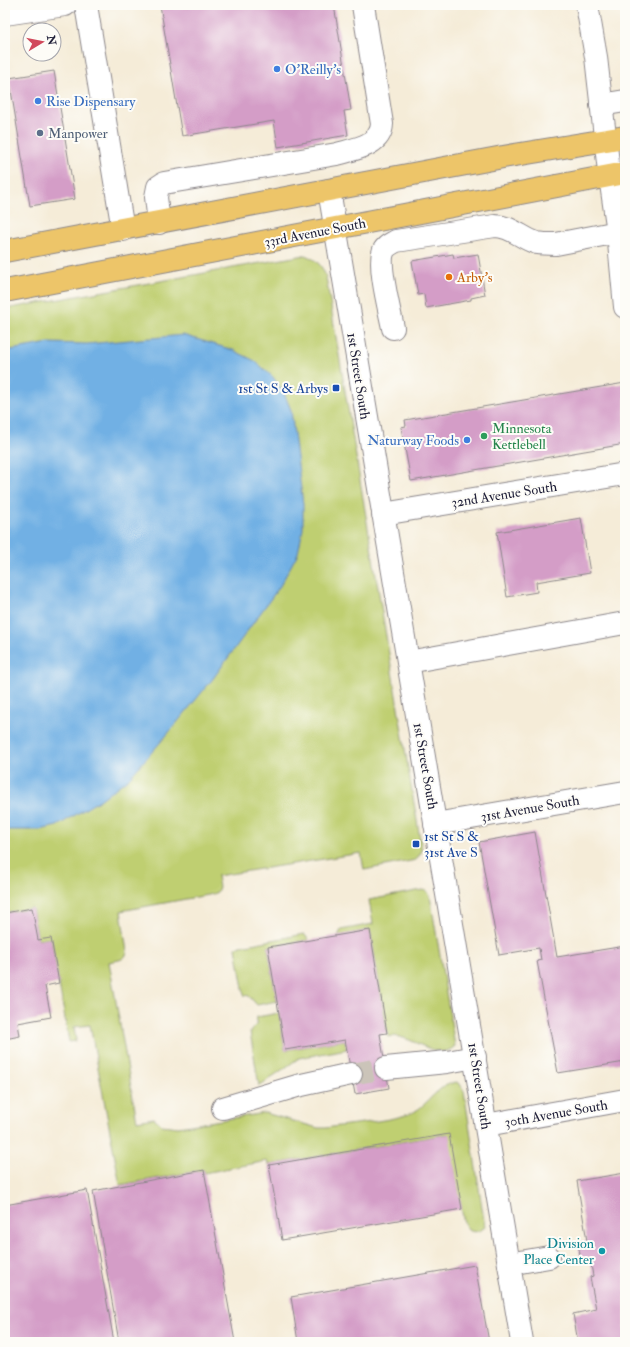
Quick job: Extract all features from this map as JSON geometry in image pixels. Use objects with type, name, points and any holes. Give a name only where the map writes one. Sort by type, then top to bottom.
[{"type":"main road","points":[[5,251],[615,138]]},
{"type":"main road","name":"33rd Avenue South","points":[[5,291],[617,174]]},
{"type":"street","points":[[5,14],[65,5]]},
{"type":"street","points":[[86,5],[123,230]]},
{"type":"street","points":[[159,223],[156,197],[158,187],[164,183],[337,154],[363,147],[379,136],[382,131],[382,124],[363,5]]},
{"type":"street","points":[[587,5],[596,58],[601,105],[615,138],[618,232],[625,304]]},
{"type":"street","points":[[601,105],[625,101]]},
{"type":"street","name":"1st Street South","points":[[329,190],[522,1342]]},
{"type":"street","points":[[393,328],[382,264],[383,252],[388,245],[396,241],[495,226],[504,226],[537,243],[547,244],[556,244],[618,232]]},
{"type":"street","name":"32nd Avenue South","points":[[383,514],[625,474]]},
{"type":"street","points":[[408,662],[625,623]]},
{"type":"street","name":"31st Avenue South","points":[[436,824],[625,792]]},
{"type":"street","points":[[386,1068],[446,1062],[475,1057]]},
{"type":"street","points":[[223,1108],[297,1086],[351,1074]]},
{"type":"street","name":"30th Avenue South","points":[[486,1125],[625,1100]]},
{"type":"street","points":[[509,1264],[549,1257]]},
{"type":"green space","points":[[305,255],[318,263],[323,269],[326,277],[422,851],[416,860],[364,870],[361,853],[217,876],[219,887],[217,892],[213,894],[121,911],[127,952],[123,959],[109,962],[137,1121],[154,1118],[162,1125],[178,1127],[265,1113],[318,1128],[326,1128],[384,1120],[406,1115],[420,1108],[439,1090],[456,1082],[460,1084],[464,1091],[485,1227],[477,1232],[468,1230],[464,1223],[448,1134],[269,1165],[267,1161],[204,1173],[204,1170],[120,1185],[90,1025],[74,1027],[76,1041],[69,1042],[51,938],[38,940],[32,908],[5,913],[5,309]]},
{"type":"green space","points":[[422,890],[427,891],[430,896],[455,1046],[448,1051],[432,1049],[405,1038],[396,1036],[388,1037],[370,930],[338,936],[341,930],[373,924],[369,900]]},
{"type":"green space","points":[[304,934],[309,940],[268,947],[277,1001],[257,1005],[249,996],[244,995],[236,947]]},
{"type":"green space","points":[[279,1013],[285,1050],[345,1040],[347,1049],[299,1058],[259,1086],[250,1032],[256,1025],[257,1017]]},
{"type":"water","points":[[183,335],[233,350],[255,361],[273,377],[284,393],[291,410],[303,504],[303,529],[298,553],[280,586],[212,680],[129,778],[100,800],[57,826],[40,830],[5,830],[5,351],[49,343],[87,344]]},
{"type":"building","points":[[160,5],[334,5],[351,110],[344,111],[348,135],[278,147],[274,121],[182,136]]},
{"type":"building","points":[[54,71],[75,199],[30,206],[9,78]]},
{"type":"building","name":"Arby's","points":[[453,254],[454,258],[478,254],[485,295],[471,298],[471,300],[426,308],[424,294],[418,295],[412,261]]},
{"type":"building","points":[[625,383],[625,444],[411,481],[401,427],[406,426],[405,420]]},
{"type":"building","points":[[581,518],[590,573],[536,582],[537,592],[507,597],[497,532]]},
{"type":"building","points":[[535,832],[557,957],[625,946],[625,1062],[558,1073],[537,961],[541,960],[539,948],[499,955],[479,842]]},
{"type":"building","points":[[32,908],[38,940],[51,938],[59,983],[45,986],[51,1017],[18,1023],[20,1036],[5,1039],[5,913]]},
{"type":"building","points":[[370,930],[387,1033],[380,1034],[389,1088],[355,1094],[345,1040],[285,1050],[268,947]]},
{"type":"building","points":[[449,1134],[462,1209],[282,1240],[269,1165]]},
{"type":"building","points":[[204,1170],[235,1342],[119,1342],[93,1191]]},
{"type":"building","name":"Division Place Center","points":[[625,1173],[625,1342],[578,1342],[573,1314],[596,1309],[590,1277],[593,1276],[590,1259],[581,1261],[578,1243],[587,1241],[577,1181]]},
{"type":"building","points":[[87,1190],[114,1342],[5,1342],[5,1205]]},
{"type":"building","points":[[475,1265],[489,1342],[298,1342],[291,1297]]},
{"type":"tunnel","points":[[351,1074],[386,1068]]},
{"type":"place","name":"O'Reilly's","points":[[277,69]]},
{"type":"place","name":"Rise Dispensary","points":[[38,101]]},
{"type":"place","name":"Manpower","points":[[40,133]]},
{"type":"place","name":"Arby's","points":[[449,277]]},
{"type":"place","name":"1st St S & Arbys","points":[[336,388]]},
{"type":"place","name":"Minnesota Kettlebell","points":[[484,436]]},
{"type":"place","name":"Naturway Foods","points":[[467,440]]},
{"type":"place","name":"1st St S & 31st Ave S","points":[[416,844]]},
{"type":"place","name":"Division Place Center","points":[[602,1251]]}]
